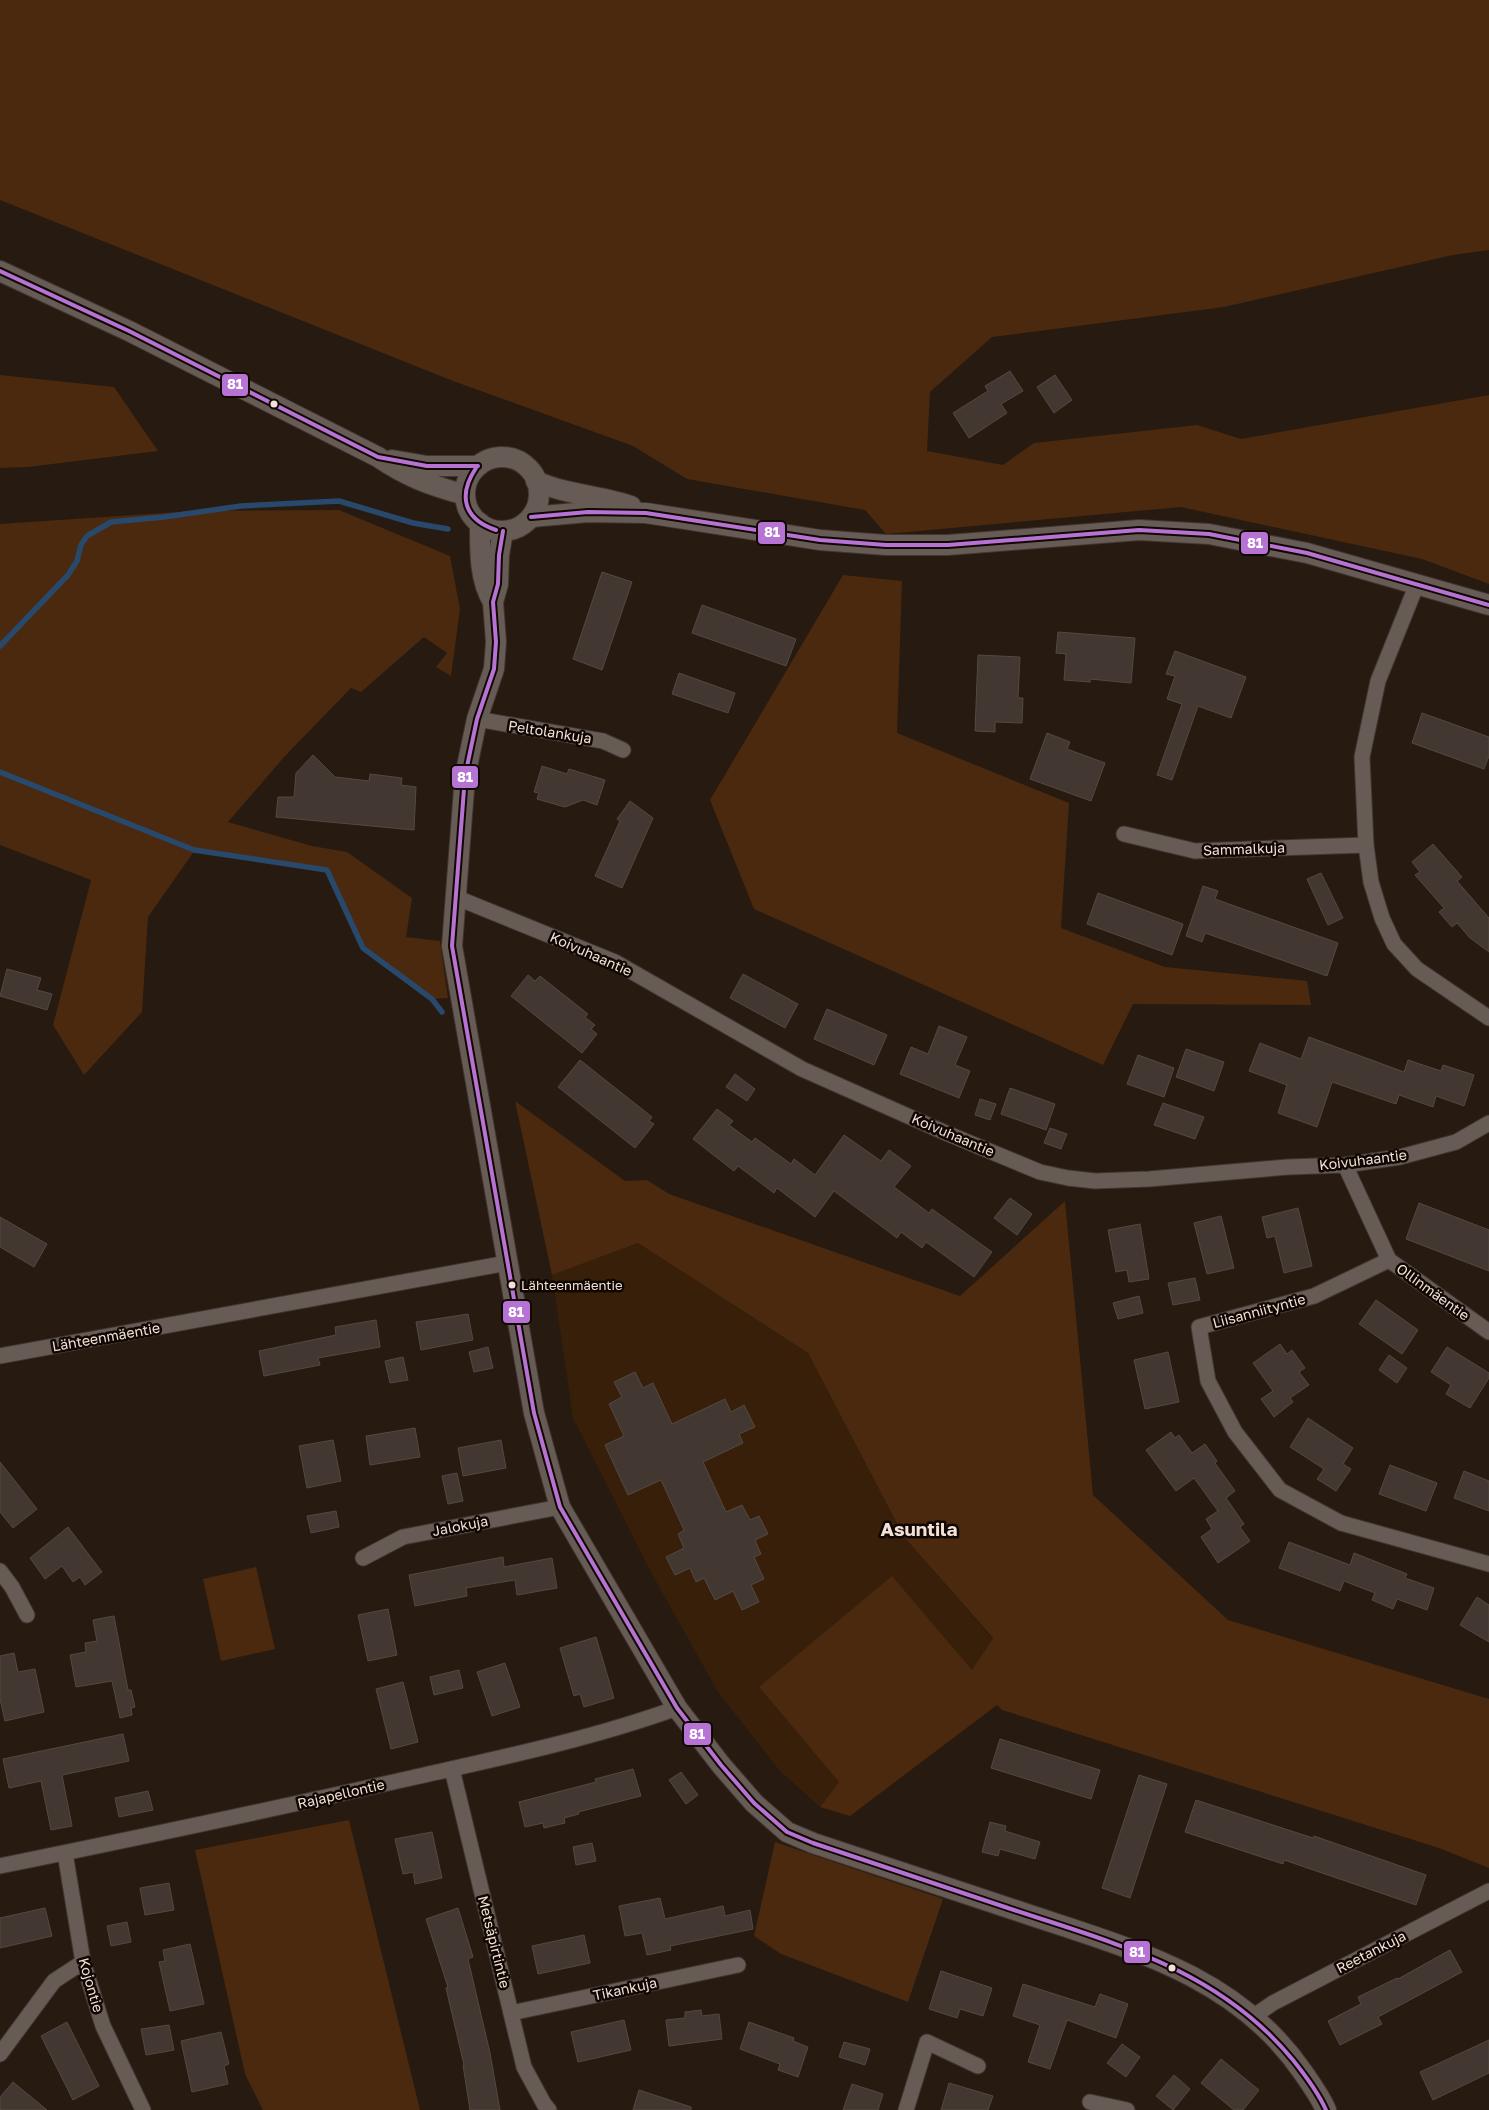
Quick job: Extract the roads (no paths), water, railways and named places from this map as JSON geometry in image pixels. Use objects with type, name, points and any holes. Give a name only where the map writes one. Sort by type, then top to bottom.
[{"type":"street","points":[[0,271],[129,331],[378,457],[402,473],[432,486],[465,495]]},
{"type":"street","points":[[378,457],[427,466],[478,466]]},
{"type":"street","points":[[646,513],[601,497],[552,488],[536,481],[524,465],[506,457],[491,459],[478,466],[470,474],[466,484],[465,495],[469,511],[480,523],[495,530],[518,526],[531,517],[588,512],[646,513],[820,540],[886,545],[948,545],[1139,530],[1209,534],[1307,553],[1489,605]]},
{"type":"street","points":[[531,517],[538,500],[536,481]]},
{"type":"street","points":[[480,523],[482,573],[486,591],[494,602]]},
{"type":"street","points":[[503,530],[499,555],[498,584],[494,602],[496,642],[494,669],[477,719],[465,776],[452,946],[534,1413],[560,1507],[678,1708],[721,1765],[754,1803],[786,1832],[813,1843],[1113,1943],[1183,1970],[1254,2016],[1291,2054],[1320,2097],[1326,2110]]},
{"type":"street","points":[[1417,584],[1378,681],[1362,757],[1366,845],[1371,882],[1382,918],[1394,944],[1416,969],[1489,1018]]},
{"type":"street","name":"Peltolankuja","points":[[477,719],[603,741],[623,750]]},
{"type":"street","name":"Sammalkuja","points":[[1124,834],[1194,851],[1366,845]]},
{"type":"street","name":"Koivuhaantie","points":[[455,897],[615,962],[802,1069],[946,1133],[1040,1172],[1095,1181],[1345,1165],[1400,1157],[1456,1142],[1489,1123]]},
{"type":"street","name":"Ollinmäentie","points":[[1345,1165],[1389,1260],[1489,1332]]},
{"type":"street","name":"Liisanniityntie","points":[[1389,1260],[1314,1296],[1199,1327],[1208,1380],[1235,1432],[1280,1490],[1341,1523],[1489,1564]]},
{"type":"street","name":"Lähteenmäentie","points":[[0,1356],[508,1263]]},
{"type":"street","name":"Jalokuja","points":[[363,1558],[403,1537],[560,1507]]},
{"type":"street","points":[[0,1571],[12,1587],[27,1615]]},
{"type":"street","name":"Rajapellontie","points":[[0,1866],[275,1809],[452,1769],[634,1724],[678,1708]]},
{"type":"street","name":"Metsäpirtintie","points":[[452,1769],[524,2067],[549,2110]]},
{"type":"street","name":"Kojontie","points":[[65,1853],[83,1962],[102,2026],[143,2110]]},
{"type":"street","name":"Reetankuja","points":[[1254,2016],[1273,2002],[1489,1891]]},
{"type":"street","points":[[0,2054],[54,1981],[83,1962]]},
{"type":"street","name":"Tikankuja","points":[[511,2013],[738,1966]]},
{"type":"street","points":[[906,2110],[928,2042],[978,2066]]},
{"type":"street","points":[[1090,2102],[1127,2110]]},
{"type":"waterway","points":[[0,646],[68,575],[77,561],[81,545],[87,536],[111,522],[164,517],[241,506],[339,501],[413,523],[448,529]]},
{"type":"waterway","points":[[0,772],[194,850],[327,870],[363,948],[432,999],[442,1012]]},
{"type":"place","name":"Lähteenmäentie","points":[[512,1285]]},
{"type":"district","name":"Asuntila","points":[[919,1529]]}]
